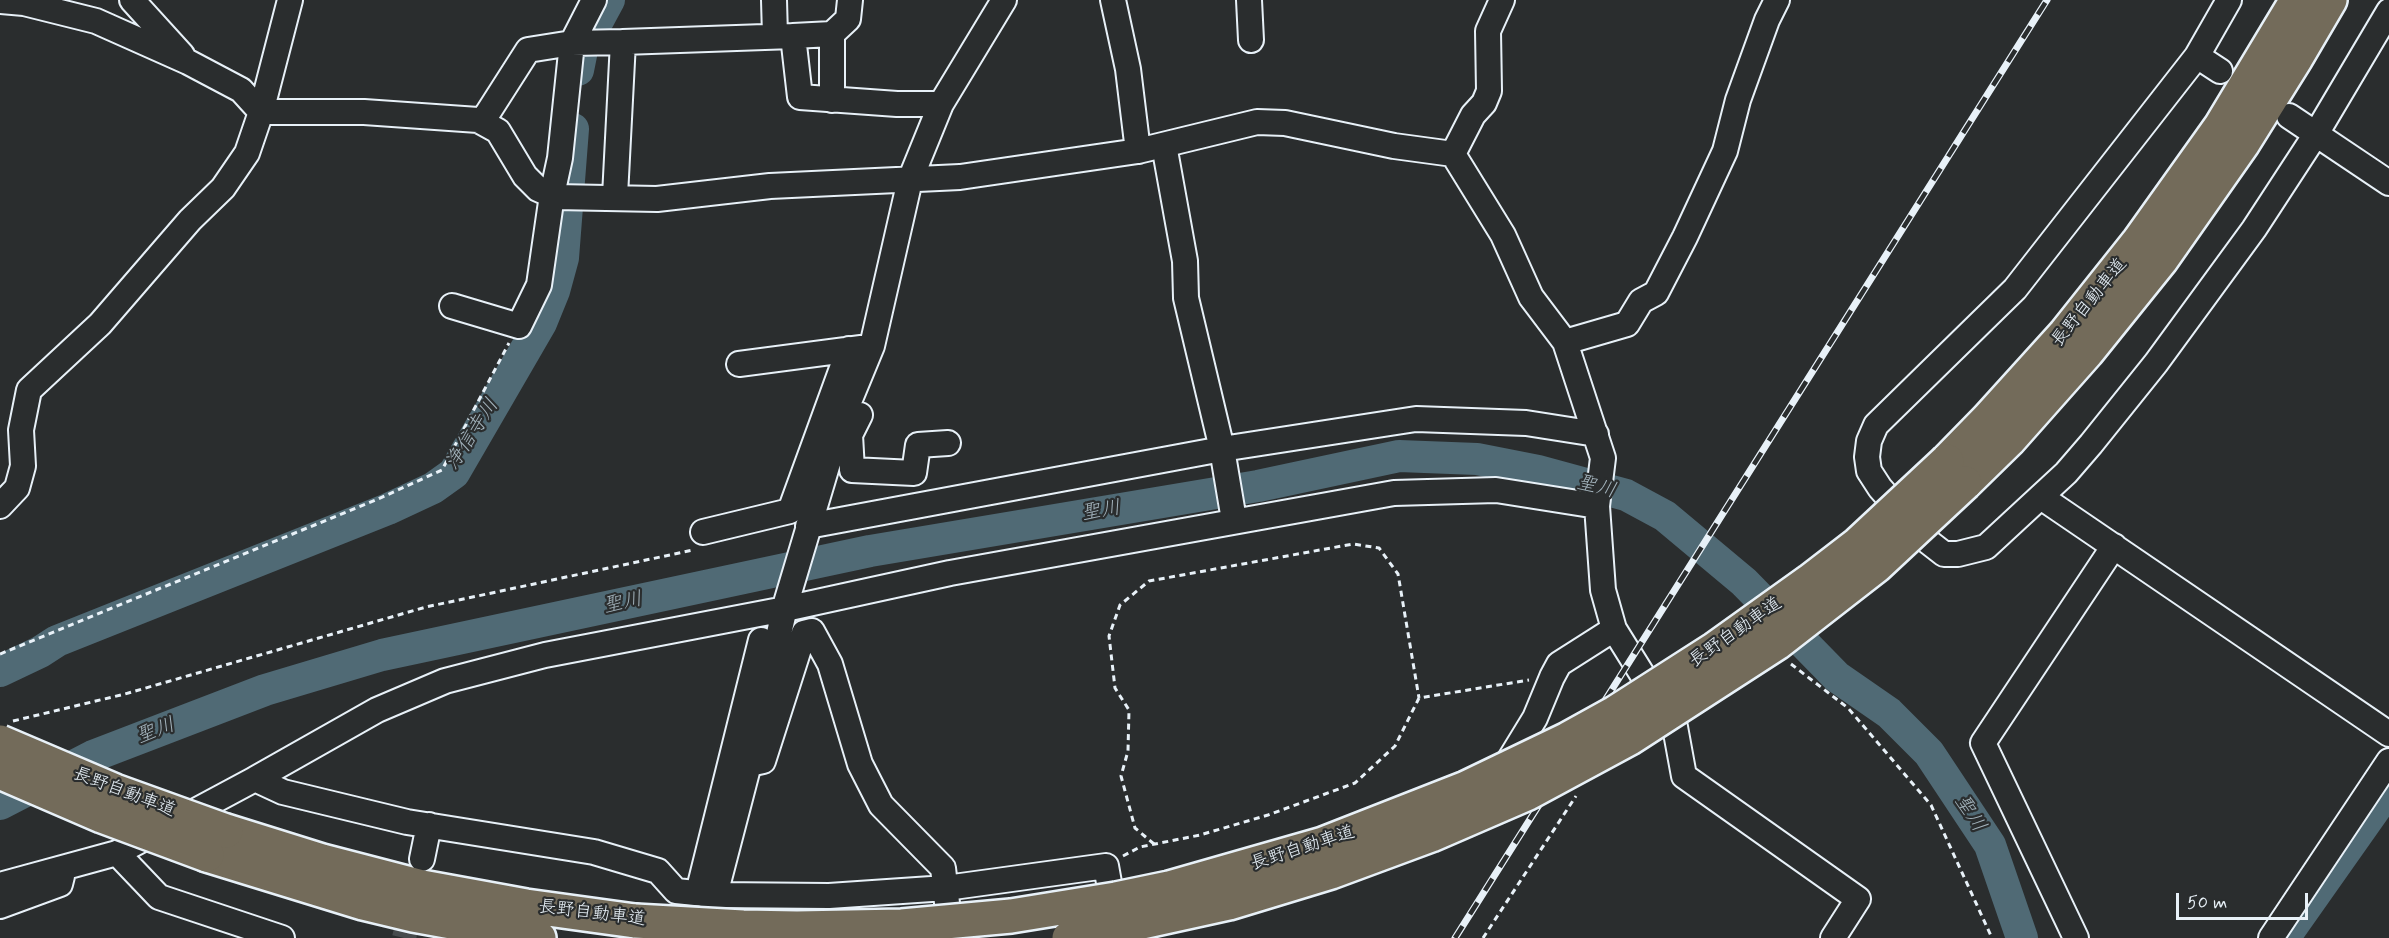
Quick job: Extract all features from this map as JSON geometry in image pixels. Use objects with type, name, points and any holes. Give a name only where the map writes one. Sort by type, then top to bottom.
[{"type":"highway","name":"長野自動車道","points":[[1069,938],[1229,903],[1331,872],[1421,839],[1528,793],[1630,738],[1777,643],[1876,566],[1956,472],[1988,419],[2057,343],[2139,241],[2221,126],[2297,0]]},
{"type":"highway","name":"長野自動車道","points":[[0,772],[102,816],[216,843],[322,861],[422,887],[516,904],[635,921],[743,927],[902,926],[1011,916],[1169,888],[1323,844],[1466,788],[1568,739],[1615,713],[1715,649],[1956,472],[2008,440],[2079,361],[2161,260],[2243,143],[2330,0]]},
{"type":"highway","name":"長野自動車道","points":[[3,733],[216,843],[363,903],[413,915],[539,938]]},
{"type":"street","points":[[132,0],[188,62]]},
{"type":"street","points":[[0,506],[17,488],[23,466],[21,430],[29,390],[100,324],[190,220],[223,188],[247,153],[261,112],[290,0]]},
{"type":"street","points":[[452,306],[519,326],[539,285],[560,158],[573,43],[594,0]]},
{"type":"street","points":[[774,0],[800,97],[941,104]]},
{"type":"street","points":[[482,122],[528,50],[573,43],[832,33],[848,19],[850,0]]},
{"type":"street","points":[[704,938],[706,894],[741,759],[839,426],[872,346],[910,180],[941,104],[1004,0]]},
{"type":"street","points":[[1113,0],[1128,69],[1138,151]]},
{"type":"street","points":[[1249,0],[1251,40]]},
{"type":"street","points":[[1453,154],[1473,115],[1484,103],[1488,91],[1488,31],[1502,0]]},
{"type":"street","points":[[1565,342],[1628,324],[1641,301],[1656,293],[1725,151],[1738,100],[1767,20],[1777,0]]},
{"type":"street","points":[[2229,0],[2197,56],[2015,289],[1876,425],[1869,441],[1867,457],[1869,471],[1880,488],[1926,540],[1944,554],[1958,554],[1986,547],[2067,473],[2156,363],[2254,229],[2316,134],[2389,10]]},
{"type":"street","points":[[0,1],[24,3],[96,21],[188,62],[242,90],[261,112],[364,112],[482,122],[498,131],[520,169],[538,189],[554,196],[657,199],[770,186],[960,177],[1138,151],[1257,122],[1285,123],[1394,146],[1453,154]]},
{"type":"street","points":[[832,33],[832,100]]},
{"type":"street","points":[[615,196],[622,42]]},
{"type":"street","points":[[2197,56],[2220,71]]},
{"type":"street","points":[[2289,116],[2389,183]]},
{"type":"street","points":[[1164,145],[1185,261],[1186,298],[1222,449],[1234,520]]},
{"type":"street","points":[[1453,154],[1503,235],[1531,297],[1565,342],[1603,458],[1597,506],[1603,590],[1614,629],[1675,727],[1684,776],[1858,899],[1833,938]]},
{"type":"street","points":[[739,364],[872,346]]},
{"type":"street","points":[[704,540],[790,511],[849,349]]},
{"type":"street","points":[[861,372],[867,400],[850,435],[852,470],[914,473],[918,445],[948,443]]},
{"type":"street","points":[[806,532],[1222,449],[1416,418],[1526,423],[1596,434]]},
{"type":"street","points":[[0,885],[117,853],[377,710],[446,681],[545,655],[950,573],[1394,493],[1496,490],[1597,506]]},
{"type":"street","points":[[2041,497],[2389,734]]},
{"type":"street","points":[[1675,727],[1789,653],[1926,540]]},
{"type":"street","points":[[2076,938],[1983,743],[2114,546]]},
{"type":"street","points":[[255,779],[284,792],[406,822],[594,852],[658,871],[676,891],[706,894],[829,896],[946,888],[1106,866],[1118,938],[1295,895],[1395,860],[1465,832],[1535,718],[1559,663],[1614,629]]},
{"type":"street","points":[[741,759],[763,761],[804,633],[812,631],[830,664],[860,764],[880,806],[943,868],[950,938]]},
{"type":"street","points":[[741,759],[761,640]]},
{"type":"street","points":[[2271,938],[2389,762]]},
{"type":"street","points":[[422,859],[429,825]]},
{"type":"street","points":[[117,853],[159,897],[282,938]]},
{"type":"street","points":[[0,906],[60,884],[65,867]]},
{"type":"street","points":[[206,914],[214,938]]},
{"type":"path","points":[[0,654],[378,499],[442,470],[519,326]]},
{"type":"path","points":[[3,733],[125,694],[426,607],[704,540]]},
{"type":"path","points":[[1106,866],[1140,847],[1200,835],[1355,783],[1395,746],[1419,698],[1398,574],[1379,548],[1353,544],[1149,581],[1120,605],[1109,636],[1115,688],[1129,710],[1128,750],[1121,776],[1135,828],[1154,844]]},
{"type":"path","points":[[1789,653],[1848,708],[1931,805],[1992,938]]},
{"type":"path","points":[[1419,698],[1552,677]]},
{"type":"path","points":[[1483,938],[1577,794]]},
{"type":"waterway","name":"浄信寺川","points":[[578,70],[582,50],[609,0]]},
{"type":"waterway","name":"浄信寺川","points":[[0,671],[40,652],[57,641],[388,509],[433,488],[454,473],[541,323],[554,291],[563,258],[573,129]]},
{"type":"waterway","name":"聖川","points":[[0,804],[93,756],[265,690],[382,655],[870,551],[1258,486],[1399,456],[1477,459],[1538,471],[1626,495],[1665,516],[1744,582],[1837,677],[1889,713],[1929,753],[1990,845],[2022,938]]},
{"type":"waterway","name":"浄信寺川","points":[[2291,928],[2389,789]]},
{"type":"tunnel","points":[[404,938],[413,900]]},
{"type":"railway","points":[[1455,938],[2047,0]]}]
